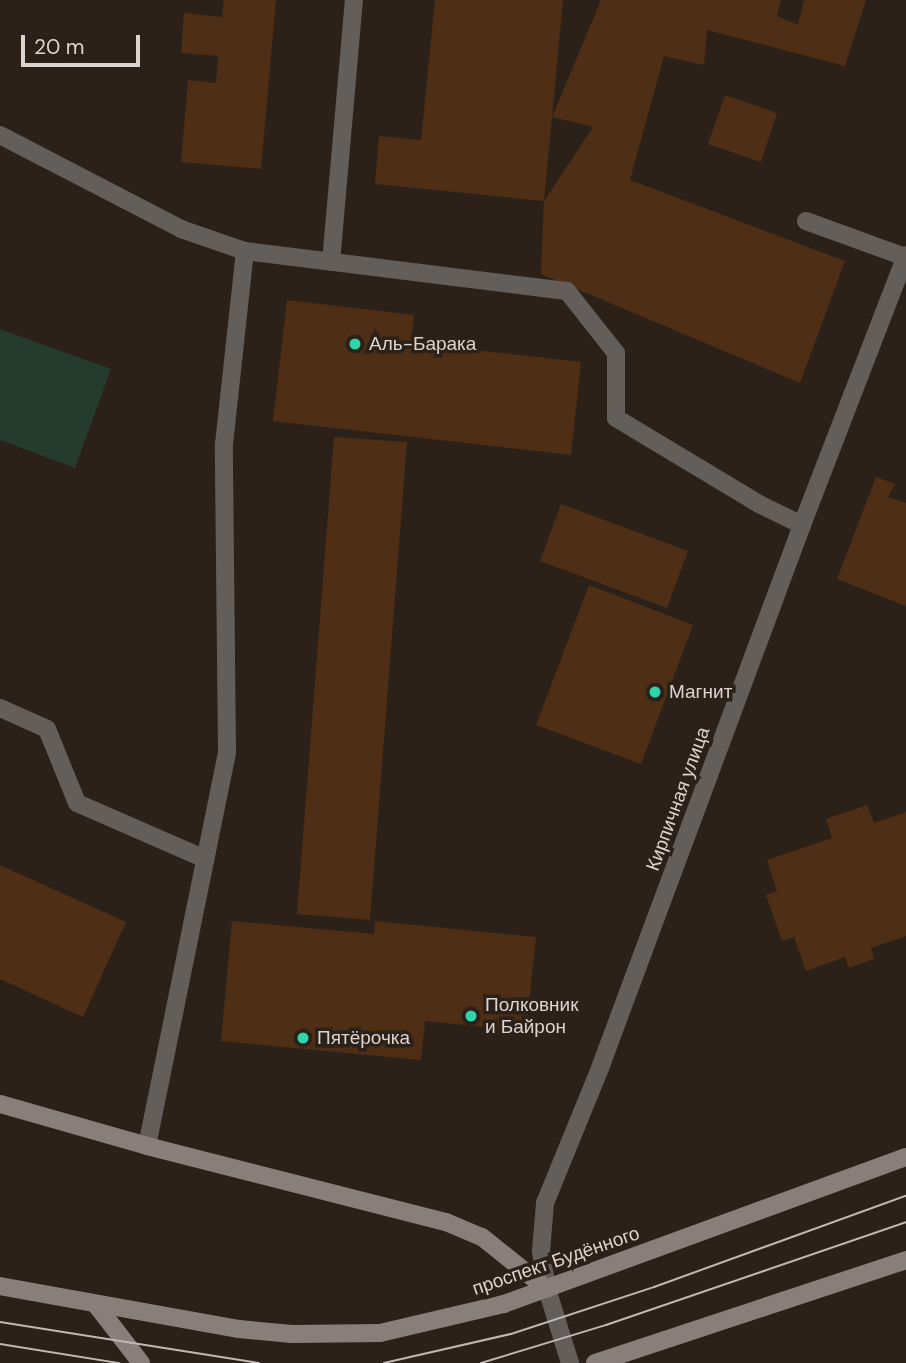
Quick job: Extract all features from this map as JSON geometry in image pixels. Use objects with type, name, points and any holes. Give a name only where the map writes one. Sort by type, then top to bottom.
[{"type":"main road","points":[[0,1104],[147,1146],[446,1222],[482,1237],[547,1289]]},
{"type":"main road","name":"проспект Будённого","points":[[0,1286],[97,1306],[239,1329],[340,1335],[380,1333],[504,1304],[906,1157]]},
{"type":"main road","points":[[595,1363],[906,1259]]},
{"type":"main road","points":[[97,1306],[141,1363]]},
{"type":"street","points":[[331,261],[354,0]]},
{"type":"street","points":[[0,135],[181,229],[245,251],[567,290],[617,353],[616,418],[759,504],[802,525]]},
{"type":"street","points":[[806,221],[906,256]]},
{"type":"street","points":[[147,1146],[226,753],[224,444],[245,251]]},
{"type":"street","name":"Кирпичная улица","points":[[570,1363],[547,1289],[541,1251],[545,1203],[600,1068],[802,525],[906,256]]},
{"type":"street","points":[[0,708],[47,729],[77,803],[205,859]]},
{"type":"green space","points":[[0,329],[111,369],[75,468],[0,440]]},
{"type":"building","points":[[224,0],[276,0],[261,169],[181,162],[188,80],[216,83],[218,56],[181,53],[184,13],[222,17]]},
{"type":"building","points":[[435,0],[563,0],[544,201],[375,184],[379,136],[421,140]]},
{"type":"building","points":[[601,0],[781,0],[777,16],[798,25],[804,0],[866,0],[845,66],[707,30],[704,65],[664,56],[630,180],[845,261],[800,383],[541,274],[544,201],[593,127],[552,117]]},
{"type":"building","points":[[725,95],[777,113],[761,162],[708,144]]},
{"type":"building","points":[[287,300],[414,315],[411,343],[581,362],[571,455],[273,421]]},
{"type":"building","points":[[334,437],[407,442],[370,920],[297,914]]},
{"type":"building","points":[[876,477],[895,484],[888,497],[906,503],[906,606],[837,579]]},
{"type":"building","points":[[561,504],[688,551],[667,608],[540,561]]},
{"type":"building","points":[[589,585],[693,625],[641,764],[536,725]]},
{"type":"building","points":[[867,805],[874,823],[906,812],[906,936],[871,948],[874,959],[849,968],[845,957],[806,971],[794,937],[782,941],[766,895],[777,891],[767,860],[832,838],[826,819]]},
{"type":"building","points":[[0,865],[126,922],[83,1017],[0,979]]},
{"type":"building","points":[[232,921],[374,934],[375,921],[536,937],[526,1031],[425,1021],[421,1060],[221,1041]]},
{"type":"tram line","points":[[384,1363],[511,1334],[654,1287],[906,1196]]},
{"type":"tram line","points":[[481,1363],[606,1325],[906,1222]]},
{"type":"tram line","points":[[0,1322],[259,1363]]},
{"type":"tram line","points":[[0,1344],[119,1363]]},
{"type":"place","name":"Аль-Барака","points":[[355,344]]},
{"type":"place","name":"Магнит","points":[[655,692]]},
{"type":"place","name":"Полковник и Байрон","points":[[471,1016]]},
{"type":"place","name":"Пятёрочка","points":[[303,1038]]}]
